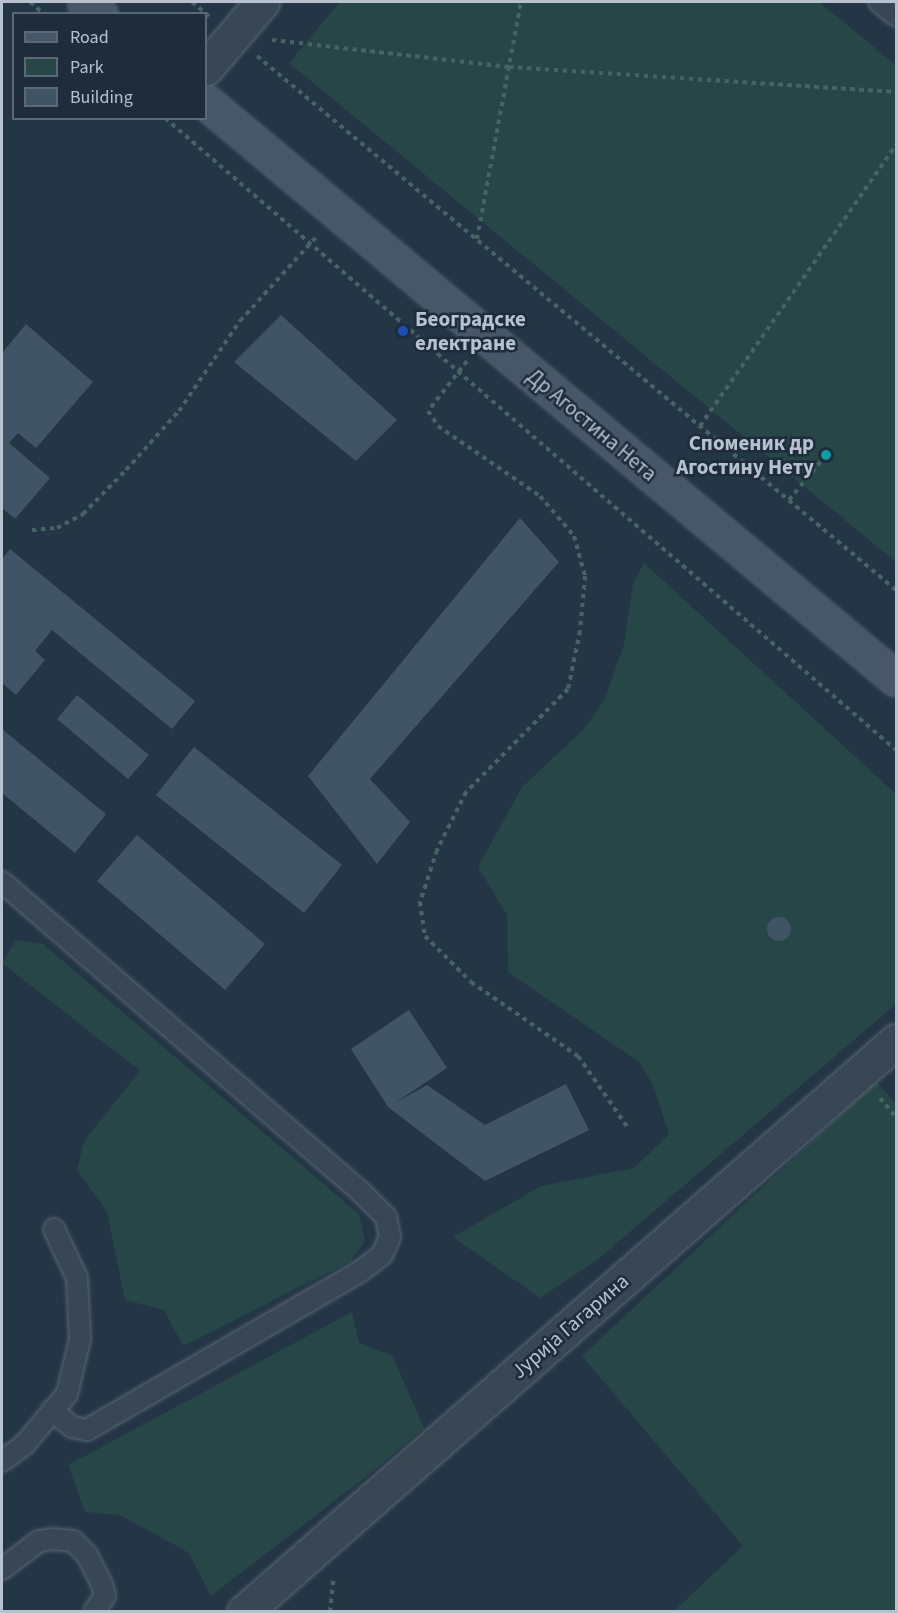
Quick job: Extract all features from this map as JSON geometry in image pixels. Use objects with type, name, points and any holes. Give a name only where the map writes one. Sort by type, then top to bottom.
[{"type":"street","points":[[85,2],[98,12]]},
{"type":"street","points":[[207,67],[262,2]]},
{"type":"street","name":"Др Агостина Нета","points":[[207,103],[897,679]]},
{"type":"street","name":"Јурија Гагарина","points":[[244,1611],[897,1041]]},
{"type":"lane","points":[[879,2],[897,16]]},
{"type":"lane","points":[[2,882],[361,1192],[386,1217],[390,1237],[382,1255],[361,1271],[87,1430],[72,1427],[52,1411]]},
{"type":"lane","points":[[2,1461],[24,1445],[67,1394],[80,1339],[77,1278],[54,1229]]},
{"type":"lane","points":[[2,1569],[39,1541],[54,1539],[73,1541],[87,1555],[102,1585],[105,1596],[94,1611]]},
{"type":"path","points":[[30,2],[42,12]]},
{"type":"path","points":[[192,2],[204,12]]},
{"type":"path","points":[[477,239],[521,2]]},
{"type":"path","points":[[207,14],[897,590]]},
{"type":"path","points":[[233,36],[509,67],[897,92]]},
{"type":"path","points":[[167,120],[897,750]]},
{"type":"path","points":[[700,426],[897,145]]},
{"type":"path","points":[[32,530],[57,528],[82,513],[126,470],[179,411],[240,321],[338,213]]},
{"type":"path","points":[[486,337],[428,411],[438,426],[540,496],[574,536],[585,576],[580,631],[568,689],[466,792],[437,850],[420,902],[425,936],[471,982],[578,1056],[628,1128]]},
{"type":"path","points":[[789,500],[826,455]]},
{"type":"green space","points":[[340,2],[819,2],[896,65],[896,562],[289,63]]},
{"type":"green space","points":[[644,563],[896,794],[896,1004],[597,1260],[540,1298],[453,1237],[541,1186],[634,1168],[669,1134],[653,1085],[639,1062],[508,972],[507,915],[478,867],[522,787],[583,730],[605,699],[624,644],[633,584]]},
{"type":"green space","points":[[16,940],[43,944],[359,1214],[365,1241],[351,1261],[183,1346],[164,1310],[125,1300],[107,1212],[77,1170],[84,1141],[140,1071],[2,963]]},
{"type":"green space","points":[[876,1081],[896,1104],[896,1611],[674,1611],[743,1546],[582,1356]]},
{"type":"green space","points":[[352,1312],[359,1343],[392,1355],[424,1428],[371,1473],[211,1596],[189,1553],[120,1515],[85,1512],[68,1465]]},
{"type":"building","points":[[281,315],[397,420],[356,461],[234,362]]},
{"type":"building","points":[[26,324],[93,382],[36,448],[18,433],[9,443],[50,478],[15,519],[2,508],[2,353]]},
{"type":"building","points":[[520,518],[559,562],[370,779],[410,822],[377,864],[308,776]]},
{"type":"building","points":[[10,549],[195,701],[172,729],[52,630],[35,651],[45,660],[16,695],[2,683],[2,559]]},
{"type":"building","points":[[77,695],[149,755],[128,779],[57,719]]},
{"type":"building","points":[[2,729],[106,814],[75,853],[2,793]]},
{"type":"building","points":[[194,747],[342,865],[304,913],[156,795]]},
{"type":"building","points":[[137,835],[265,944],[225,990],[97,881]]},
{"type":"building","points":[[779,917],[787,921],[791,929],[787,937],[779,941],[771,937],[767,929],[771,921]]},
{"type":"building","points":[[409,1010],[447,1068],[395,1103],[427,1085],[485,1125],[566,1084],[589,1130],[485,1181],[388,1107],[351,1049]]},
{"type":"place","name":"Београдске електране","points":[[403,331]]},
{"type":"place","name":"Споменик др Агостину Нету","points":[[826,455]]}]
